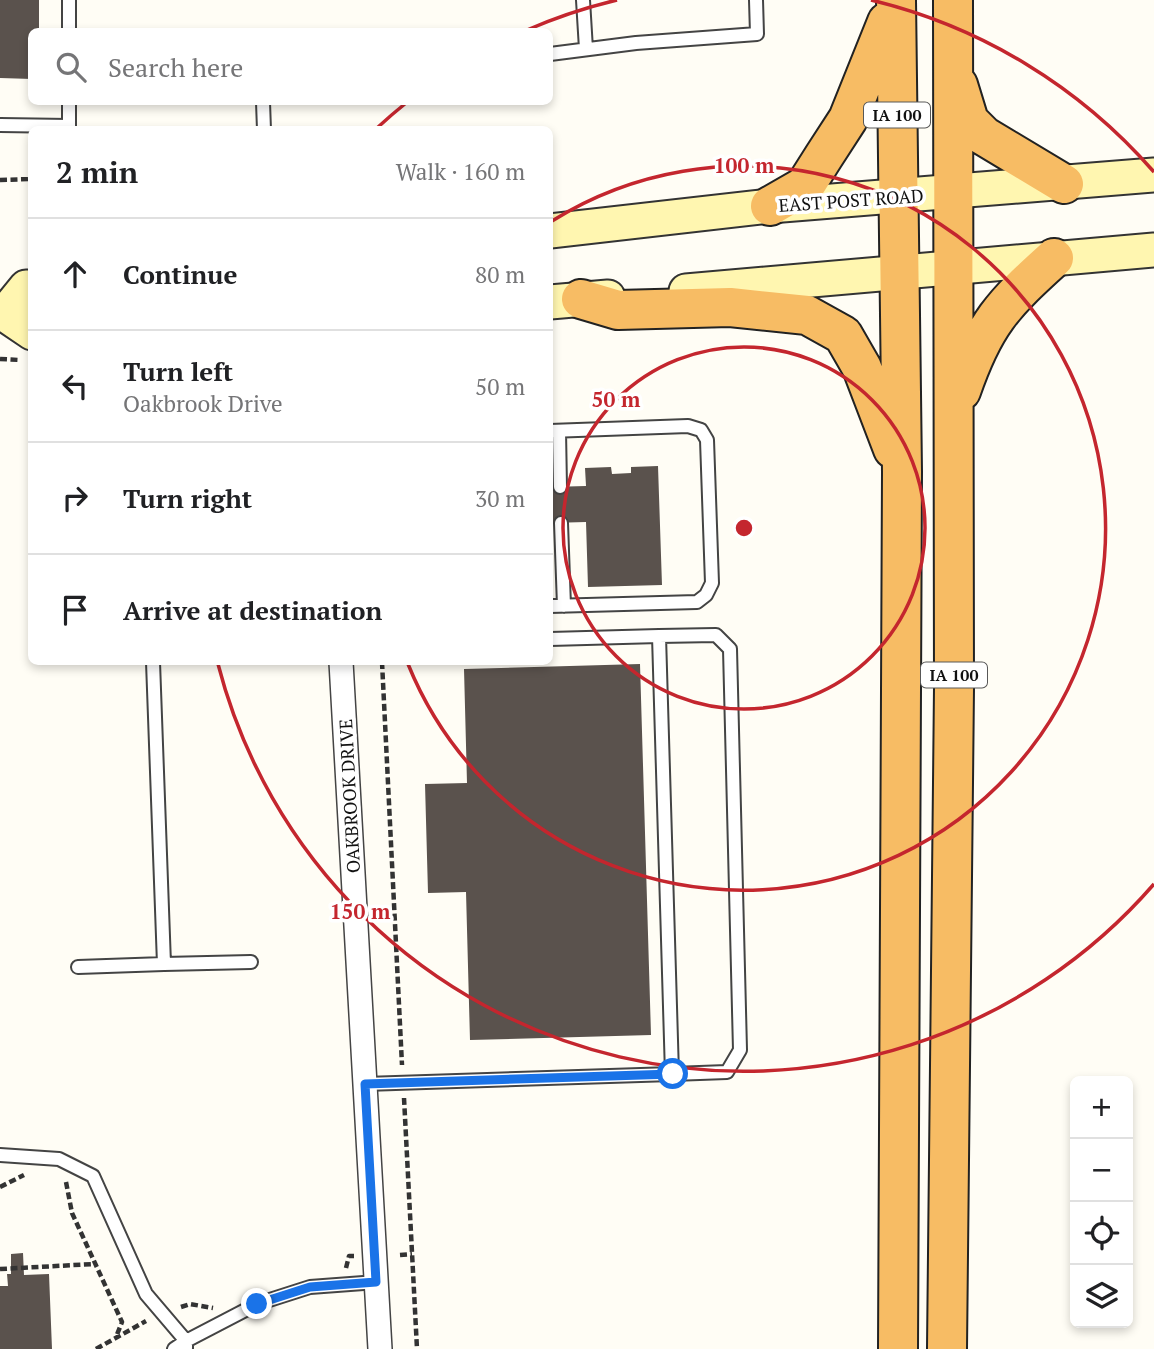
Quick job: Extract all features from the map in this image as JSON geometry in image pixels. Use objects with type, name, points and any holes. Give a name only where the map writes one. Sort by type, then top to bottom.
[{"type":"highway","name":"IA 100","points":[[896,0],[902,472],[898,1349]]},
{"type":"highway","points":[[770,205],[804,186],[848,119],[873,64],[896,0]]},
{"type":"highway","name":"IA 100","points":[[947,1349],[954,413],[953,0]]},
{"type":"highway","points":[[953,72],[969,121],[1003,149],[1064,184]]},
{"type":"highway","points":[[954,413],[984,332],[1007,300],[1054,258]]},
{"type":"highway","points":[[565,301],[618,310],[730,307],[807,315],[843,335],[862,368],[902,472]]},
{"type":"main road","name":"EAST POST ROAD","points":[[553,231],[770,205],[953,193],[1154,175]]},
{"type":"main road","points":[[565,301],[1154,250]]},
{"type":"main road","points":[[28,287],[4,314],[28,330]]},
{"type":"street","name":"OAKBROOK DRIVE","points":[[341,665],[380,1349]]},
{"type":"lane","points":[[69,0],[69,28]]},
{"type":"lane","points":[[583,0],[586,49]]},
{"type":"lane","points":[[553,54],[757,34],[756,0]]},
{"type":"lane","points":[[0,125],[69,125],[69,105]]},
{"type":"lane","points":[[263,105],[264,126]]},
{"type":"lane","points":[[553,606],[697,602],[706,595],[712,583],[707,440],[701,430],[688,425],[554,431],[560,487]]},
{"type":"lane","points":[[561,523],[564,606]]},
{"type":"lane","points":[[659,635],[673,1074]]},
{"type":"lane","points":[[365,1084],[727,1072],[740,1050],[730,649],[716,635],[553,639]]},
{"type":"lane","points":[[153,665],[164,964]]},
{"type":"lane","points":[[78,967],[251,962]]},
{"type":"lane","points":[[0,1155],[59,1158],[93,1176],[146,1294],[186,1345]]},
{"type":"lane","points":[[174,1349],[186,1345],[257,1304],[310,1287],[376,1282]]},
{"type":"path","points":[[0,180],[28,179]]},
{"type":"path","points":[[0,359],[28,361]]},
{"type":"path","points":[[382,665],[417,1349]]},
{"type":"path","points":[[0,1187],[26,1174],[36,1174]]},
{"type":"path","points":[[56,1178],[65,1182],[72,1213],[122,1322],[116,1337]]},
{"type":"path","points":[[400,1255],[412,1254]]},
{"type":"path","points":[[0,1269],[94,1265]]},
{"type":"path","points":[[96,1349],[146,1321]]},
{"type":"building","points":[[0,0],[39,0],[39,28],[28,28],[28,79],[0,78]]},
{"type":"building","points":[[658,466],[662,585],[588,587],[586,522],[553,523],[553,487],[586,486],[585,468],[611,467],[612,474],[631,473],[631,467]]},
{"type":"building","points":[[640,664],[651,1035],[470,1040],[466,892],[428,893],[425,784],[467,783],[464,669]]},
{"type":"building","points":[[23,1253],[24,1275],[49,1274],[52,1349],[0,1349],[0,1286],[8,1286],[7,1274],[11,1274],[11,1254]]},
{"type":"route","points":[[257,1304],[310,1287],[376,1282],[365,1084],[673,1074]]}]
